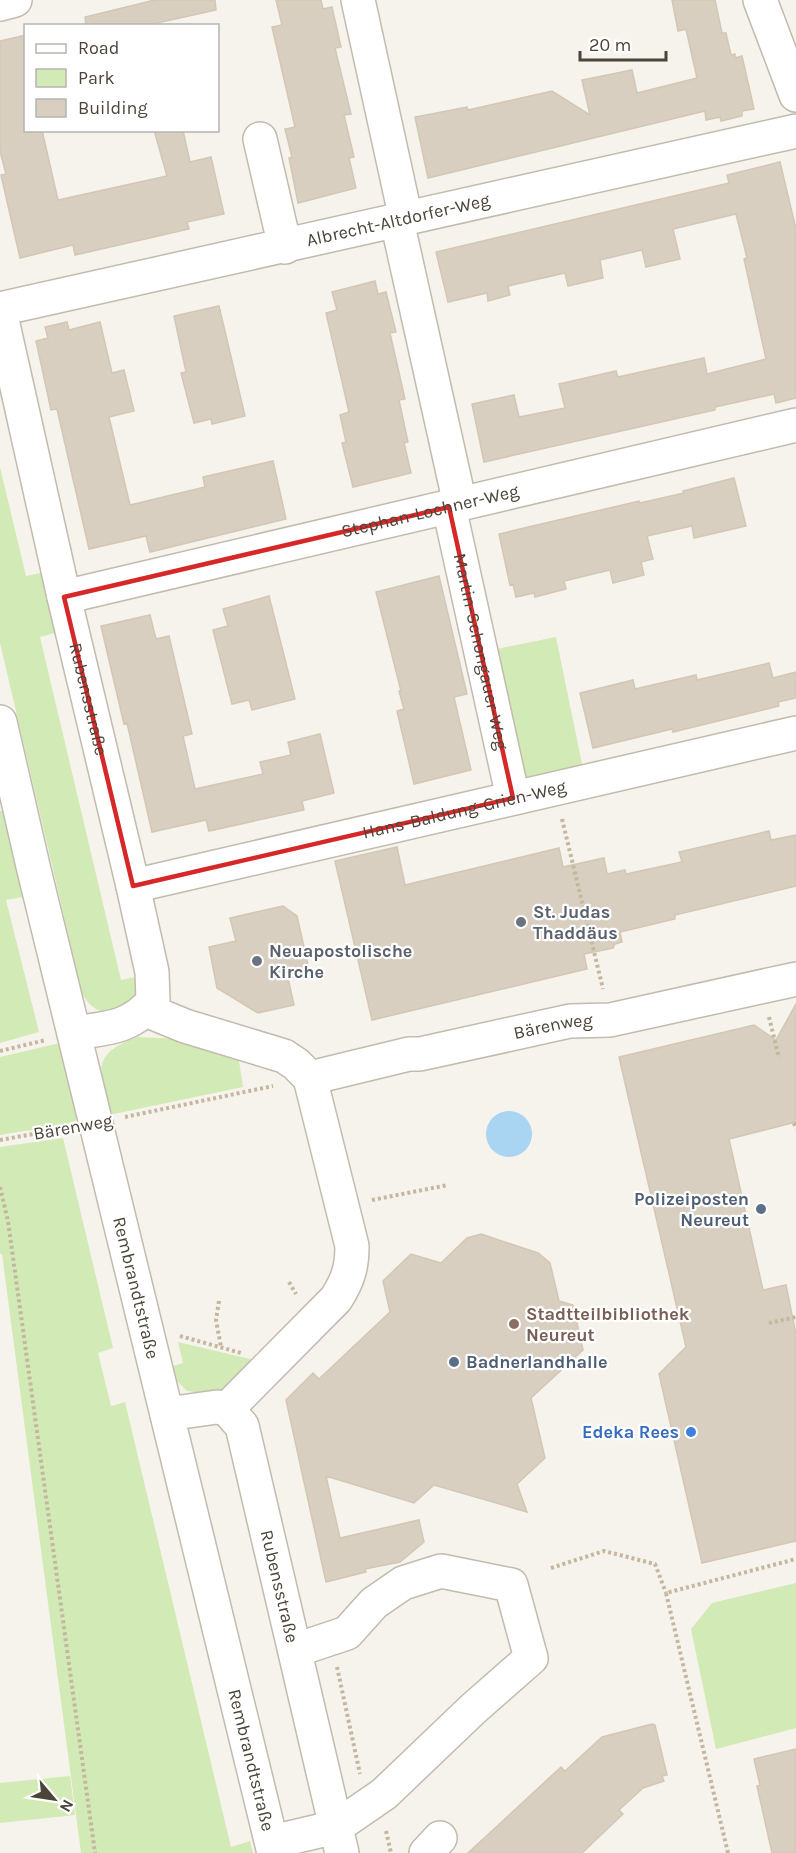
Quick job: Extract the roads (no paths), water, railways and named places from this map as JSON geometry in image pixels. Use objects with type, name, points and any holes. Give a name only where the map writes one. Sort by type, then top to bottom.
[{"type":"street","points":[[0,4],[15,0]]},
{"type":"street","name":"Martin-Schongauer-Weg","points":[[358,0],[513,798]]},
{"type":"street","points":[[760,0],[796,95]]},
{"type":"street","name":"Albrecht-Altdorfer-Weg","points":[[0,310],[796,131]]},
{"type":"street","points":[[260,139],[285,246]]},
{"type":"street","name":"Rubensstraße","points":[[0,310],[64,597],[152,972],[153,1001],[146,1010]]},
{"type":"street","name":"Stephan-Lochner-Weg","points":[[64,597],[796,425]]},
{"type":"street","name":"Rembrandtstraße","points":[[0,722],[62,1036],[97,1123],[273,1848]]},
{"type":"street","name":"Hans-Baldung-Grien-Weg","points":[[133,886],[796,733]]},
{"type":"street","name":"Bärenweg","points":[[310,1078],[410,1054],[420,1054],[570,1021],[610,1020],[796,980]]},
{"type":"street","points":[[62,1036],[125,1024],[146,1010],[185,1026],[284,1056],[310,1078],[352,1246],[352,1266],[347,1278],[336,1299],[227,1409],[217,1407],[167,1414]]},
{"type":"street","name":"Rubensstraße","points":[[227,1409],[242,1426],[339,1840]]},
{"type":"street","points":[[273,1848],[339,1840],[366,1806],[384,1794],[473,1709],[531,1658],[512,1586],[441,1571],[403,1583],[374,1603],[347,1633],[296,1650]]},
{"type":"water","points":[[509,1111],[525,1118],[532,1134],[525,1150],[509,1157],[493,1150],[486,1134],[493,1118]]},
{"type":"place","name":"St. Judas Thaddäus","points":[[521,922]]},
{"type":"place","name":"Neuapostolische Kirche","points":[[257,961]]},
{"type":"place","name":"Polizeiposten Neureut","points":[[761,1209]]},
{"type":"place","name":"Stadtteilbibliothek Neureut","points":[[514,1324]]},
{"type":"place","name":"Badnerlandhalle","points":[[454,1362]]},
{"type":"place","name":"Edeka Rees","points":[[691,1432]]}]
